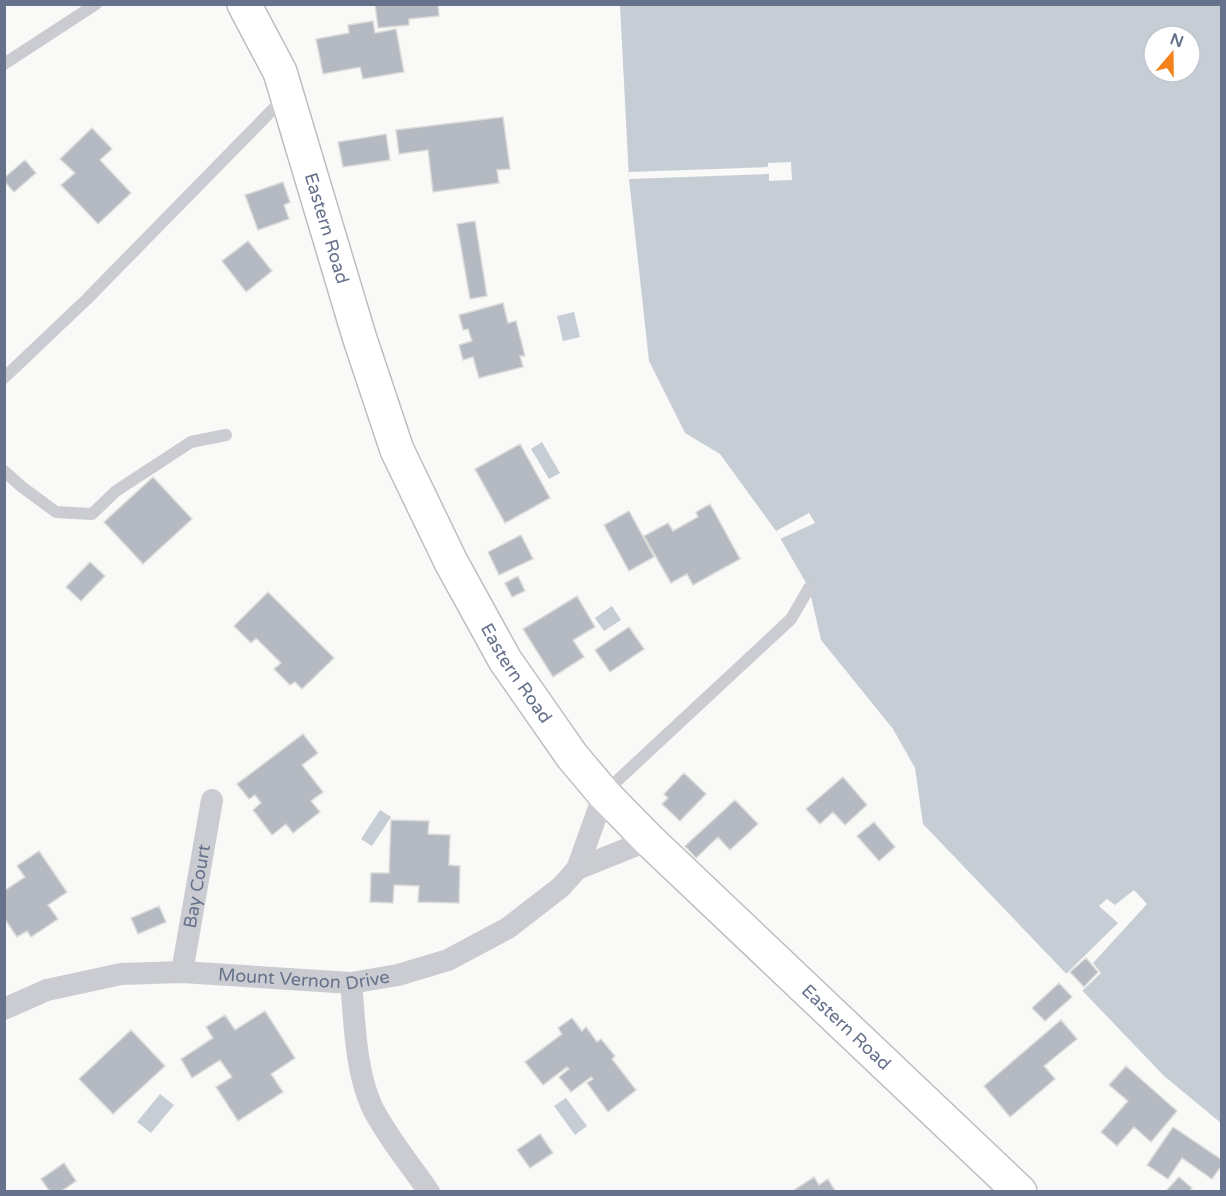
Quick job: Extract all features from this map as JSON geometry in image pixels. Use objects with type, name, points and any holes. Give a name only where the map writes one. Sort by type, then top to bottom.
[{"type":"highway","name":"Eastern Road","points":[[244,4],[280,72],[359,336],[397,450],[451,562],[505,660],[572,756],[648,840],[1020,1191]]},
{"type":"street","points":[[578,869],[604,794]]},
{"type":"street","name":"Bay Court","points":[[182,972],[212,800]]},
{"type":"street","points":[[578,869],[648,840]]},
{"type":"street","name":"Mount Vernon Drive","points":[[4,1009],[47,990],[121,974],[182,972],[351,983],[398,975],[448,960],[508,928],[561,887],[578,869]]},
{"type":"street","points":[[351,983],[357,1046],[371,1105],[385,1130],[429,1191]]},
{"type":"lane","points":[[4,64],[96,4]]},
{"type":"lane","points":[[4,378],[87,299],[287,95]]},
{"type":"lane","points":[[4,471],[56,512],[92,514],[116,491],[191,442],[226,435]]},
{"type":"lane","points":[[604,794],[791,619],[810,588]]},
{"type":"shaded area","points":[[620,5],[1221,5],[1221,1123],[1164,1076],[923,824],[915,768],[893,729],[821,640],[809,588],[776,531],[720,454],[685,433],[649,361],[629,179]]},
{"type":"shaded area","points":[[574,312],[580,337],[563,341],[557,316]]},
{"type":"shaded area","points":[[542,442],[560,473],[549,479],[531,449]]},
{"type":"shaded area","points":[[612,606],[621,620],[604,631],[595,618]]},
{"type":"shaded area","points":[[380,810],[391,817],[372,846],[361,839]]},
{"type":"shaded area","points":[[160,1094],[174,1105],[151,1133],[137,1122]]},
{"type":"shaded area","points":[[566,1098],[587,1126],[575,1135],[554,1106]]},
{"type":"pier","points":[[791,162],[792,180],[769,181],[769,174],[629,179],[629,172],[768,167],[768,163]]},
{"type":"pier","points":[[809,513],[815,523],[780,539],[776,531]]},
{"type":"pier","points":[[1134,890],[1147,904],[1093,963],[1101,973],[1082,991],[1066,974],[1118,923],[1099,906],[1107,899],[1115,905]]},
{"type":"building","points":[[375,4],[438,4],[439,16],[409,19],[409,25],[378,28]]},
{"type":"building","points":[[373,21],[375,33],[396,29],[404,72],[363,79],[360,67],[323,74],[316,39],[349,33],[348,25]]},
{"type":"building","points":[[503,117],[510,169],[497,170],[499,183],[433,192],[428,150],[399,154],[396,130]]},
{"type":"building","points":[[92,128],[112,149],[100,160],[131,193],[98,224],[61,185],[75,173],[60,159]]},
{"type":"building","points":[[386,134],[390,160],[343,167],[338,142]]},
{"type":"building","points":[[25,160],[36,173],[14,192],[4,178]]},
{"type":"building","points":[[283,182],[290,202],[284,205],[289,219],[258,230],[245,195]]},
{"type":"building","points":[[475,221],[487,296],[470,299],[457,224]]},
{"type":"building","points":[[248,241],[272,271],[246,292],[222,261]]},
{"type":"building","points":[[503,303],[508,323],[516,321],[525,356],[520,356],[523,367],[479,378],[473,357],[463,360],[459,345],[472,341],[468,329],[463,330],[459,315]]},
{"type":"building","points":[[520,444],[550,498],[505,523],[475,469]]},
{"type":"building","points":[[153,477],[192,519],[143,564],[104,522]]},
{"type":"building","points":[[710,504],[740,559],[693,585],[687,574],[671,583],[644,536],[668,523],[673,531],[698,517],[696,512]]},
{"type":"building","points":[[629,511],[654,557],[629,571],[604,525]]},
{"type":"building","points":[[521,535],[533,559],[499,575],[488,552]]},
{"type":"building","points":[[90,562],[105,576],[81,601],[66,587]]},
{"type":"building","points":[[518,576],[525,591],[512,597],[505,583]]},
{"type":"building","points":[[268,592],[334,658],[302,689],[295,682],[290,685],[274,669],[281,663],[256,638],[251,643],[234,626]]},
{"type":"building","points":[[577,596],[595,627],[573,640],[584,657],[553,677],[523,629]]},
{"type":"building","points":[[629,627],[644,649],[610,672],[595,650]]},
{"type":"building","points":[[303,734],[318,753],[302,765],[323,792],[311,801],[320,812],[293,833],[286,824],[272,835],[253,810],[261,803],[255,795],[249,799],[237,784]]},
{"type":"building","points":[[684,773],[706,794],[680,821],[662,804],[668,798],[664,794]]},
{"type":"building","points":[[843,777],[867,805],[845,825],[833,812],[820,824],[806,809]]},
{"type":"building","points":[[735,800],[758,824],[730,850],[718,837],[696,858],[685,846]]},
{"type":"building","points":[[391,820],[429,821],[428,834],[450,835],[449,865],[460,866],[459,903],[418,902],[419,886],[394,885],[393,903],[370,902],[371,873],[389,873]]},
{"type":"building","points":[[874,822],[895,847],[879,861],[857,836]]},
{"type":"building","points":[[39,851],[67,892],[48,905],[58,919],[31,937],[27,931],[17,937],[4,918],[4,891],[25,877],[17,866]]},
{"type":"building","points":[[159,906],[166,922],[138,934],[131,918]]},
{"type":"building","points":[[1086,958],[1098,972],[1084,987],[1070,972]]},
{"type":"building","points":[[1059,983],[1072,997],[1045,1021],[1032,1008]]},
{"type":"building","points":[[265,1011],[295,1058],[271,1074],[283,1092],[238,1121],[216,1087],[232,1077],[220,1060],[192,1078],[181,1059],[213,1038],[206,1027],[225,1015],[235,1030]]},
{"type":"building","points":[[572,1018],[582,1031],[586,1027],[597,1042],[601,1039],[615,1056],[612,1059],[636,1090],[608,1112],[587,1083],[593,1079],[591,1077],[571,1092],[559,1077],[569,1069],[567,1067],[543,1085],[525,1062],[562,1034],[558,1028]]},
{"type":"building","points":[[1061,1020],[1077,1039],[1044,1066],[1055,1079],[1010,1117],[984,1086]]},
{"type":"building","points":[[131,1030],[165,1066],[113,1114],[79,1079]]},
{"type":"building","points":[[1126,1066],[1177,1111],[1151,1142],[1134,1127],[1117,1146],[1101,1132],[1128,1101],[1109,1085]]},
{"type":"building","points":[[1173,1127],[1222,1160],[1222,1165],[1212,1179],[1182,1158],[1168,1179],[1147,1165]]},
{"type":"building","points":[[540,1134],[553,1153],[530,1168],[517,1150]]},
{"type":"building","points":[[64,1163],[76,1181],[60,1192],[50,1192],[41,1179]]},
{"type":"building","points":[[814,1177],[819,1185],[828,1179],[836,1192],[791,1192]]},
{"type":"building","points":[[1179,1177],[1192,1188],[1189,1192],[1165,1192]]}]
